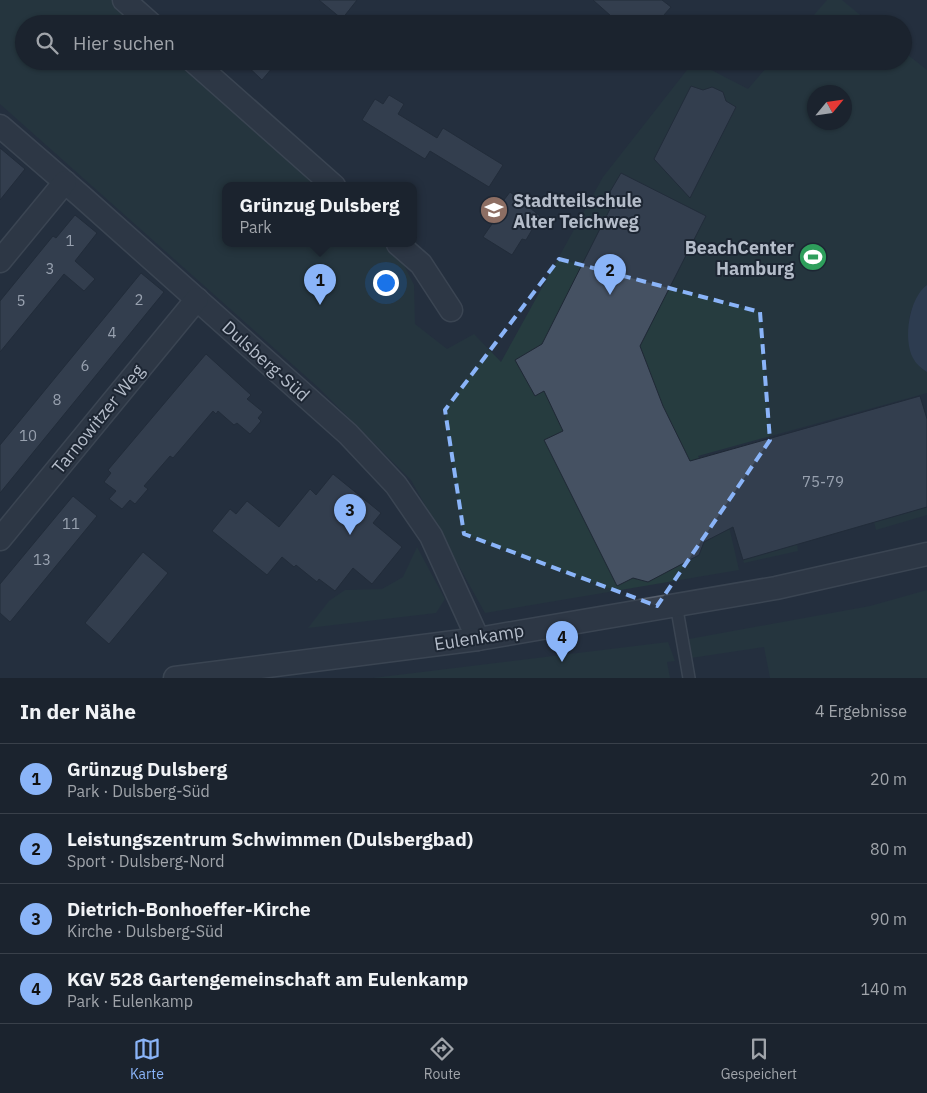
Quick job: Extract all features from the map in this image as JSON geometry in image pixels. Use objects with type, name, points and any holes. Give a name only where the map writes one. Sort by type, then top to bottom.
[{"type":"street","points":[[124,0],[141,15]]},
{"type":"street","points":[[203,70],[329,182]]},
{"type":"street","name":"Dulsberg-Süd","points":[[0,126],[348,434],[396,485],[430,536],[478,639]]},
{"type":"street","points":[[0,262],[65,182]]},
{"type":"street","points":[[401,247],[421,264],[451,310]]},
{"type":"street","name":"Tarnowitzer Weg","points":[[0,539],[197,299]]},
{"type":"street","name":"Eulenkamp","points":[[175,678],[478,639],[776,588],[927,554]]},
{"type":"lane","points":[[676,604],[690,678]]},
{"type":"highlighted area","points":[[559,259],[760,312],[770,440],[657,606],[464,534],[445,410]]},
{"type":"green space","points":[[0,0],[112,0],[128,15],[15,15],[15,70],[191,70],[317,182],[222,182],[222,247],[390,247],[399,255],[414,285],[415,324],[447,349],[474,334],[501,362],[603,177],[687,70],[711,70],[748,89],[764,70],[912,70],[912,58],[927,70],[927,285],[920,292],[915,303],[909,328],[920,367],[927,372],[927,393],[698,456],[725,509],[739,570],[485,613],[411,480],[320,389],[0,104]]},
{"type":"green space","points":[[827,0],[842,0],[860,15],[814,15]]},
{"type":"green space","points":[[927,507],[927,515],[876,530],[874,522]]},
{"type":"green space","points":[[797,544],[798,551],[744,563],[743,560]]},
{"type":"green space","points":[[417,547],[445,599],[436,613],[308,628],[329,601],[345,590],[382,589],[403,577]]},
{"type":"green space","points":[[927,590],[927,678],[770,678],[764,647],[691,658],[689,639],[870,606]]},
{"type":"green space","points":[[668,642],[675,661],[667,662],[670,678],[373,678]]},
{"type":"water","points":[[927,285],[927,372],[913,358],[908,340],[908,330],[916,299]]},
{"type":"building","points":[[319,0],[357,0],[345,15],[337,15]]},
{"type":"building","points":[[593,0],[662,0],[671,7],[664,15],[610,15]]},
{"type":"building","points":[[251,70],[270,70],[262,80]]},
{"type":"building","points":[[691,86],[703,90],[712,87],[723,92],[726,101],[736,107],[690,198],[654,159]]},
{"type":"building","points":[[389,95],[404,104],[398,114],[437,138],[443,128],[503,165],[489,187],[430,151],[425,159],[362,120],[375,99],[383,104]]},
{"type":"building","points":[[0,148],[25,169],[0,200]]},
{"type":"building","points":[[621,173],[706,216],[640,346],[663,406],[690,461],[920,396],[927,419],[927,507],[743,560],[733,527],[704,542],[699,555],[648,582],[633,578],[617,586],[544,440],[563,431],[544,391],[535,396],[515,360],[542,344],[611,207],[601,207]]},
{"type":"building","points":[[510,192],[540,216],[526,240],[522,239],[512,255],[483,237],[494,221],[491,217]]},
{"type":"building","points":[[75,215],[97,233],[75,261],[95,279],[84,291],[64,274],[0,352],[0,301],[53,236],[56,238]]},
{"type":"building","points":[[141,273],[164,292],[0,493],[0,445]]},
{"type":"building","points":[[206,354],[251,395],[247,399],[263,412],[258,418],[261,421],[250,434],[237,423],[234,425],[218,411],[216,414],[213,411],[173,458],[170,456],[144,486],[148,489],[135,504],[130,500],[122,509],[109,499],[116,491],[104,482],[111,473],[108,470]]},
{"type":"building","points":[[333,474],[381,513],[373,523],[402,547],[372,584],[353,568],[335,591],[319,579],[317,582],[296,565],[294,567],[282,557],[267,575],[212,531],[230,509],[236,514],[247,501],[279,527],[310,489],[316,495]]},
{"type":"building","points":[[73,496],[97,516],[10,622],[0,613],[0,584]]},
{"type":"building","points":[[143,552],[168,573],[109,644],[85,623]]},
{"type":"place","name":"Stadtteilschule Alter Teichweg","points":[[494,210]]},
{"type":"place","name":"BeachCenter Hamburg","points":[[813,257]]},
{"type":"place","name":"Leistungszentrum Schwimmen (Dulsbergbad)","points":[[610,295]]},
{"type":"place","name":"Grünzug Dulsberg","points":[[320,305]]},
{"type":"place","name":"Dietrich-Bonhoeffer-Kirche","points":[[350,535]]},
{"type":"place","name":"KGV 528 Gartengemeinschaft am Eulenkamp","points":[[562,662]]}]
